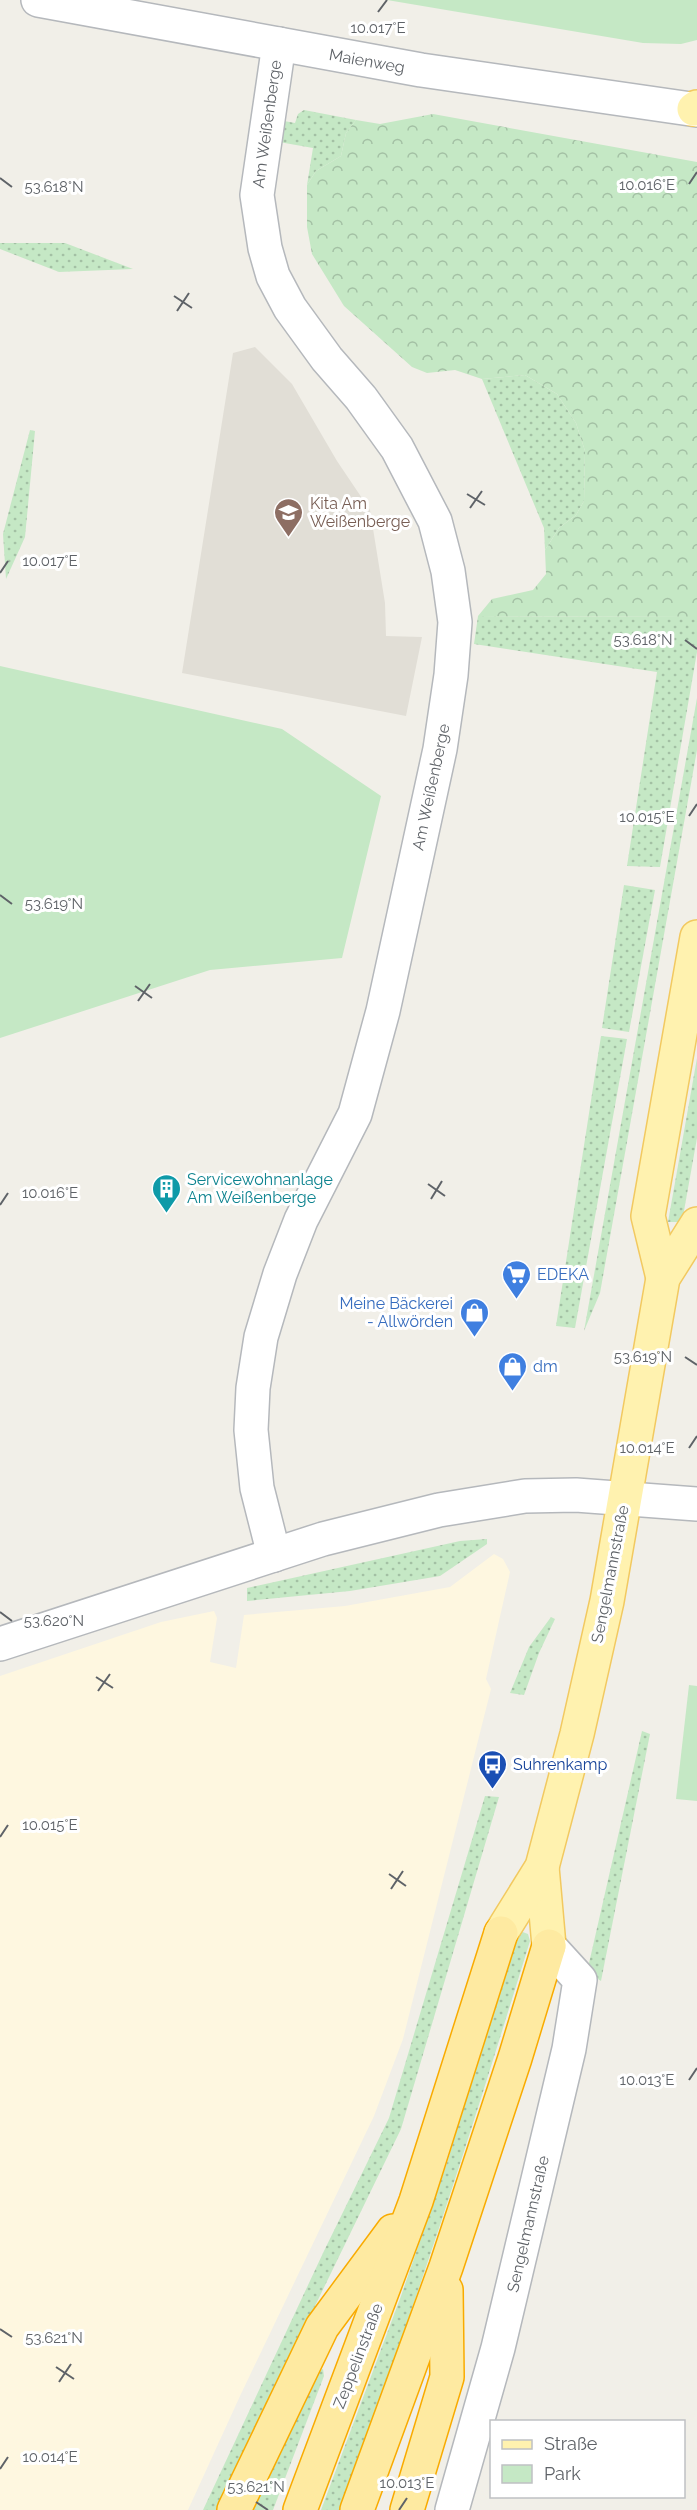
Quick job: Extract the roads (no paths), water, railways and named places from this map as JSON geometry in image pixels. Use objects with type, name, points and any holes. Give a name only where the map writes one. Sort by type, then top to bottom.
[{"type":"highway","name":"Sengelmannstraße","points":[[416,2201],[501,1933]]},
{"type":"highway","name":"Sengelmannstraße","points":[[446,2267],[515,2058],[549,1946]]},
{"type":"highway","points":[[234,2510],[322,2327],[416,2201]]},
{"type":"highway","name":"Zeppelinstraße","points":[[300,2510],[416,2201]]},
{"type":"highway","points":[[357,2510],[446,2267]]},
{"type":"highway","points":[[407,2510],[447,2377],[446,2267]]},
{"type":"main road","name":"Sengelmannstraße","points":[[663,1278],[648,1216],[697,937]]},
{"type":"main road","name":"Sengelmannstraße","points":[[501,1933],[542,1867],[577,1734],[604,1612],[663,1278],[697,1224]]},
{"type":"main road","name":"Sengelmannstraße","points":[[542,1867],[549,1946]]},
{"type":"street","name":"Maienweg","points":[[38,0],[421,70],[696,109]]},
{"type":"street","name":"Am Weißenberge","points":[[274,1556],[257,1488],[251,1430],[252,1388],[261,1337],[280,1274],[301,1220],[355,1114],[383,1011],[440,749],[451,675],[455,622],[448,571],[430,511],[396,448],[361,398],[327,359],[296,317],[273,276],[265,248],[257,195],[279,44]]},
{"type":"street","points":[[0,1644],[360,1528],[496,1500],[576,1495],[697,1504]]},
{"type":"street","name":"Sengelmannstraße","points":[[452,2510],[498,2348],[569,2049],[580,1980],[549,1946]]},
{"type":"place","name":"Kita Am Weißenberge","points":[[289,538]]},
{"type":"place","name":"Servicewohnanlage Am Weißenberge","points":[[166,1214]]},
{"type":"place","name":"EDEKA","points":[[516,1300]]},
{"type":"place","name":"Meine Bäckerei - Allwörden","points":[[474,1338]]},
{"type":"place","name":"dm","points":[[512,1392]]},
{"type":"place","name":"Suhrenkamp","points":[[492,1790]]}]
